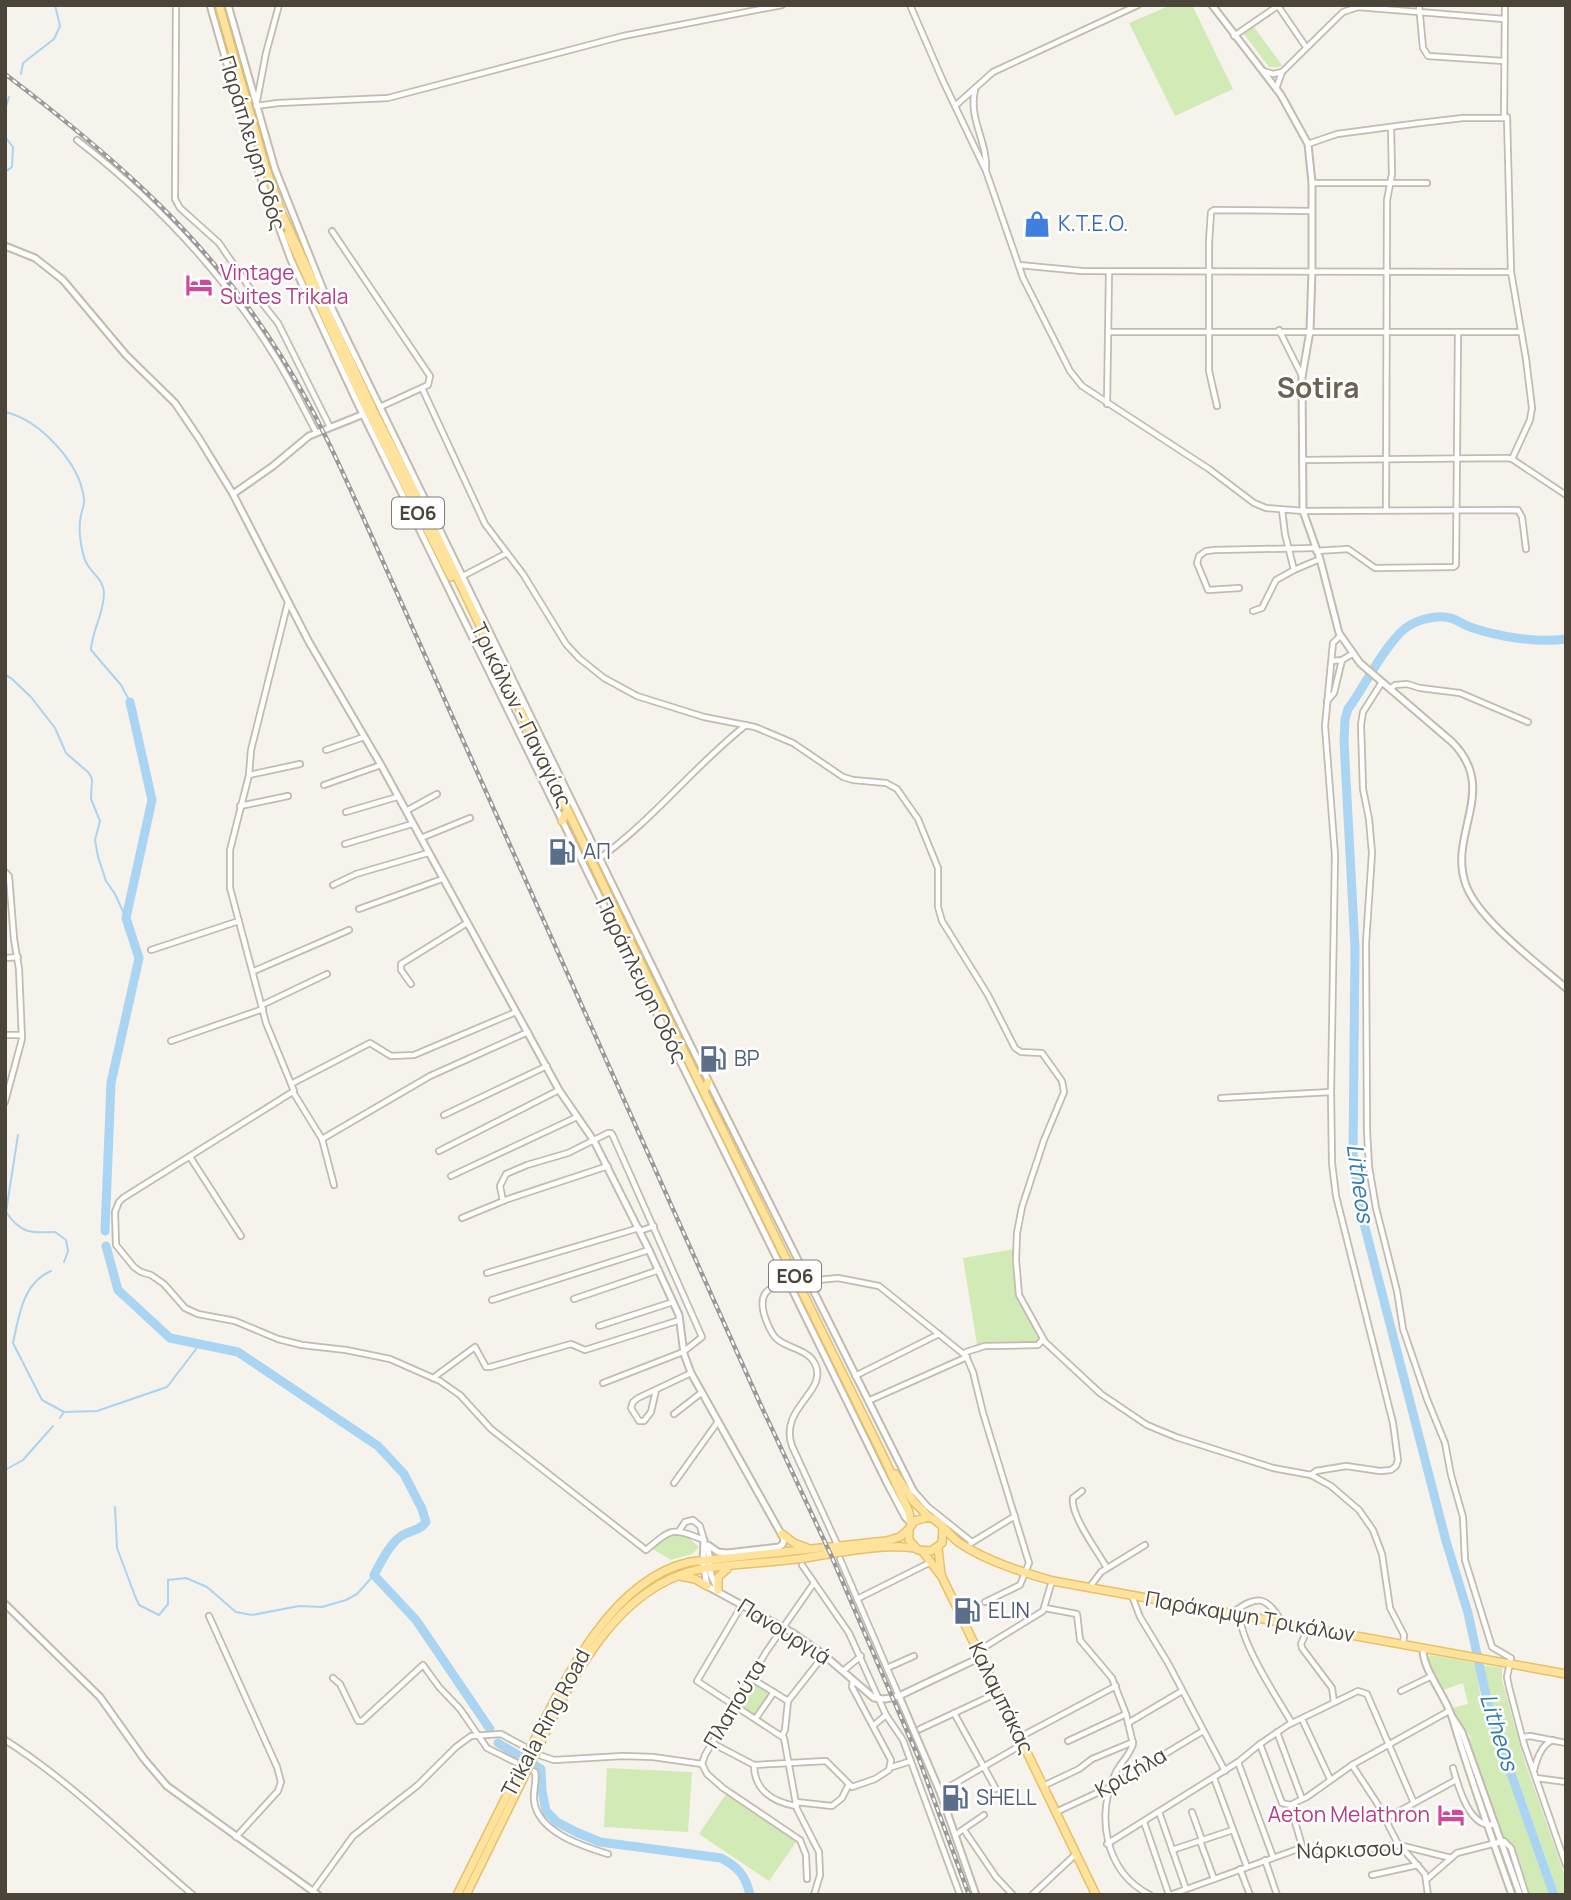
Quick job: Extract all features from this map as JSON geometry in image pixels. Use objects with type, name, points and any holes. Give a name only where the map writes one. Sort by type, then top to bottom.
[{"type":"main road","name":"Τρικάλων - Παναγίας","points":[[219,5],[265,166],[300,266],[442,561],[471,611],[568,811],[596,860],[680,1043],[885,1460],[909,1512],[910,1525]]},
{"type":"main road","points":[[562,821],[568,811]]},
{"type":"main road","points":[[582,860],[596,860]]},
{"type":"main road","points":[[680,1043],[690,1044]]},
{"type":"main road","points":[[704,1092],[708,1082]]},
{"type":"main road","name":"Τρικάλων - Παναγίας","points":[[885,1460],[929,1517]]},
{"type":"main road","points":[[910,1525],[918,1518],[929,1517]]},
{"type":"main road","name":"ΕΟ6","points":[[929,1517],[968,1545]]},
{"type":"main road","name":"Trikala Ring Road","points":[[466,1895],[570,1670],[614,1612],[633,1594],[673,1567],[894,1539],[900,1537],[910,1525]]},
{"type":"main road","name":"ΕΟ6","points":[[910,1525],[909,1540],[919,1550],[939,1546]]},
{"type":"main road","points":[[939,1546],[943,1538],[943,1528]]},
{"type":"main road","points":[[782,1534],[798,1545],[815,1550]]},
{"type":"main road","name":"Παράκαμψη Τρικάλων","points":[[939,1546],[968,1545],[1024,1572],[1052,1581],[1566,1674]]},
{"type":"main road","name":"Καλαμπάκας","points":[[939,1546],[942,1577]]},
{"type":"main road","name":"Trikala Ring Road","points":[[537,1742],[576,1674],[608,1630],[640,1598],[704,1562],[730,1567],[873,1549],[919,1550]]},
{"type":"main road","name":"Καλαμπάκας","points":[[919,1550],[942,1577],[1096,1895]]},
{"type":"main road","points":[[719,1591],[718,1576],[730,1567]]},
{"type":"main road","points":[[680,1576],[695,1579],[707,1586]]},
{"type":"main road","name":"Trikala Ring Road","points":[[457,1895],[520,1777]]},
{"type":"street","points":[[176,5],[175,199],[180,208],[227,252],[243,279],[278,323],[330,427]]},
{"type":"street","name":"Παράπλευρη Οδός","points":[[210,5],[275,222],[296,272],[463,576],[596,860],[911,1492]]},
{"type":"street","name":"Παράπλευρη Οδός","points":[[228,5],[275,169],[371,411],[562,821],[910,1525]]},
{"type":"street","points":[[279,5],[256,106],[388,98],[623,36],[782,5]]},
{"type":"street","points":[[910,5],[986,171],[1023,278],[1073,376],[1088,391],[1209,469],[1254,503],[1266,508],[1303,511],[1518,510],[1526,549]]},
{"type":"street","points":[[956,106],[987,76],[1008,64],[1138,5]]},
{"type":"street","points":[[1212,5],[1276,89],[1308,144],[1312,183],[1312,271],[1310,331],[1302,377],[1303,511],[1320,559],[1340,636],[1360,663],[1452,743],[1469,765],[1474,783],[1474,798],[1461,863],[1464,881],[1474,900],[1498,927],[1566,988]]},
{"type":"street","points":[[1234,36],[1278,5],[1306,47]]},
{"type":"street","points":[[1339,5],[1343,12]]},
{"type":"street","points":[[1419,5],[1423,48],[1427,56],[1504,61]]},
{"type":"street","points":[[1308,144],[1337,134],[1456,118],[1504,118],[1505,5]]},
{"type":"street","points":[[1276,89],[1282,72],[1306,47],[1343,12],[1358,7],[1504,19]]},
{"type":"street","points":[[1263,71],[1273,74],[1282,72]]},
{"type":"street","points":[[977,86],[972,110],[984,151],[986,171]]},
{"type":"street","points":[[1507,117],[1511,272],[1532,408],[1530,420],[1512,459]]},
{"type":"street","points":[[1385,509],[1386,271],[1388,184],[1392,174],[1391,128]]},
{"type":"street","points":[[77,140],[160,213],[230,293],[272,352],[316,432]]},
{"type":"street","points":[[1312,183],[1427,183]]},
{"type":"street","points":[[1217,405],[1210,382],[1208,332],[1210,215],[1214,210],[1312,211]]},
{"type":"street","points":[[233,494],[316,432],[371,411],[422,388],[430,381],[428,369],[332,231]]},
{"type":"street","points":[[5,246],[35,258],[63,280],[126,355],[175,403],[233,494],[288,602],[381,765],[559,1090],[594,1140],[608,1166],[681,1320],[683,1352],[691,1373],[782,1534],[784,1543],[778,1548],[725,1553],[679,1531],[666,1534],[646,1550],[491,1429],[460,1395],[433,1378],[390,1359],[346,1350],[302,1346],[235,1321],[198,1314],[185,1308],[164,1284],[134,1267],[122,1255],[114,1239],[115,1212],[119,1202],[293,1092]]},
{"type":"street","points":[[1018,264],[1040,269],[1109,271],[1511,272]]},
{"type":"street","points":[[1023,278],[1030,271],[1040,269]]},
{"type":"street","points":[[1107,404],[1109,271]]},
{"type":"street","points":[[1279,330],[1302,377]]},
{"type":"street","points":[[1109,332],[1520,332]]},
{"type":"street","points":[[1239,588],[1208,590],[1197,563],[1199,556],[1206,551],[1215,550],[1348,549],[1375,568],[1454,567],[1458,561],[1458,332]]},
{"type":"street","points":[[422,388],[474,503],[492,534],[571,650],[604,678],[637,696],[704,717],[747,724],[789,740],[843,777],[886,783],[897,789],[919,822],[937,864],[940,875],[938,911],[946,928],[988,995],[1017,1050],[1042,1053],[1062,1082],[1064,1092],[1044,1140],[1025,1198],[1016,1240],[1019,1295],[1047,1346],[1101,1394],[1147,1425],[1176,1437],[1284,1471],[1311,1475],[1331,1486],[1359,1510],[1368,1522],[1382,1554],[1390,1608],[1404,1635],[1403,1645]]},
{"type":"street","points":[[1302,460],[1512,459],[1566,495]]},
{"type":"street","points":[[1282,510],[1294,569]]},
{"type":"street","points":[[463,576],[507,553]]},
{"type":"street","points":[[1253,611],[1262,608],[1276,580],[1294,569],[1320,559]]},
{"type":"street","points":[[288,602],[239,806],[229,866],[230,888],[262,1007],[278,1055],[293,1092],[322,1139],[334,1185]]},
{"type":"street","points":[[1311,1475],[1314,1471],[1349,1466],[1391,1471],[1398,1460],[1393,1423],[1336,1196],[1332,1163],[1335,855],[1325,726],[1334,641],[1340,636]]},
{"type":"street","points":[[1332,661],[1342,660],[1352,654]]},
{"type":"street","points":[[1326,701],[1334,693],[1342,660]]},
{"type":"street","points":[[1382,682],[1365,707],[1361,722],[1363,789],[1372,853],[1366,943],[1367,1140],[1372,1188],[1406,1339],[1446,1443],[1451,1475],[1463,1517],[1464,1555],[1468,1571],[1492,1647],[1510,1657],[1507,1677],[1524,1744],[1566,1866]]},
{"type":"street","points":[[1390,689],[1404,684],[1460,693],[1528,722]]},
{"type":"street","points":[[596,860],[652,814],[715,750],[747,724]]},
{"type":"street","points":[[326,750],[364,737]]},
{"type":"street","points":[[248,775],[300,764]]},
{"type":"street","points":[[324,785],[381,765]]},
{"type":"street","points":[[406,811],[437,794]]},
{"type":"street","points":[[239,806],[288,796]]},
{"type":"street","points":[[346,812],[397,797]]},
{"type":"street","points":[[420,839],[470,818]]},
{"type":"street","points":[[345,844],[412,824]]},
{"type":"street","points":[[333,885],[356,874],[428,853]]},
{"type":"street","points":[[5,872],[9,876],[18,957],[22,1035],[5,1101]]},
{"type":"street","points":[[359,909],[442,878]]},
{"type":"street","points":[[151,950],[239,920]]},
{"type":"street","points":[[411,984],[400,968],[401,964],[467,923]]},
{"type":"street","points":[[254,971],[349,930]]},
{"type":"street","points":[[5,958],[18,957]]},
{"type":"street","points":[[171,1041],[262,1007],[327,974]]},
{"type":"street","points":[[291,1084],[370,1043],[391,1056],[414,1055],[516,1012]]},
{"type":"street","points":[[322,1139],[430,1076],[528,1032]]},
{"type":"street","points":[[5,1035],[22,1035]]},
{"type":"street","points":[[444,1115],[547,1066]]},
{"type":"street","points":[[439,1151],[559,1090]]},
{"type":"street","points":[[1221,1098],[1331,1092]]},
{"type":"street","points":[[451,1176],[577,1117]]},
{"type":"street","points":[[503,1201],[500,1186],[506,1174],[568,1153],[612,1134],[702,1335],[700,1340],[683,1352],[603,1383]]},
{"type":"street","points":[[190,1157],[241,1236]]},
{"type":"street","points":[[463,1217],[608,1166]]},
{"type":"street","points":[[487,1273],[653,1226]]},
{"type":"street","points":[[492,1300],[649,1250]]},
{"type":"street","points":[[574,1299],[659,1270]]},
{"type":"street","points":[[808,1281],[838,1278],[879,1286],[967,1354],[1026,1556],[1018,1587],[985,1602]]},
{"type":"street","points":[[789,1281],[772,1286],[766,1291],[763,1298],[764,1313],[774,1337],[808,1356],[817,1370],[815,1384],[792,1418],[789,1433],[792,1446],[838,1546]]},
{"type":"street","points":[[599,1326],[673,1302]]},
{"type":"street","points":[[433,1378],[475,1347],[486,1367],[490,1367],[571,1344],[585,1350],[681,1320]]},
{"type":"street","points":[[855,1377],[939,1334]]},
{"type":"street","points":[[1038,1345],[1043,1339]]},
{"type":"street","points":[[867,1401],[985,1346],[1047,1346]]},
{"type":"street","points":[[656,1390],[651,1412],[644,1421],[639,1421],[631,1410],[632,1404],[638,1398],[691,1373]]},
{"type":"street","points":[[674,1414],[701,1393]]},
{"type":"street","points":[[674,1483],[717,1423]]},
{"type":"street","points":[[911,1492],[968,1545],[1015,1516]]},
{"type":"street","points":[[1082,1492],[1073,1498],[1072,1503],[1107,1568]]},
{"type":"street","points":[[679,1531],[685,1522],[693,1520],[700,1526],[706,1543],[704,1562],[707,1586]]},
{"type":"street","points":[[706,1543],[704,1562],[719,1591]]},
{"type":"street","points":[[1089,1588],[1096,1577],[1107,1568],[1145,1545]]},
{"type":"street","points":[[840,1559],[940,1792],[976,1895]]},
{"type":"street","points":[[857,1599],[931,1562]]},
{"type":"street","points":[[802,1565],[845,1627],[861,1656],[886,1716],[898,1732],[960,1895]]},
{"type":"street","points":[[879,1699],[899,1696],[980,1654],[1045,1608],[1052,1581]]},
{"type":"street","name":"Πλαπούτα","points":[[702,1764],[783,1626],[814,1583]]},
{"type":"street","name":"Πανουργιά","points":[[707,1586],[783,1626],[879,1699]]},
{"type":"street","points":[[1132,1596],[1140,1617],[1166,1658],[1225,1771]]},
{"type":"street","points":[[1283,1623],[1271,1604],[1259,1600],[1249,1601],[1236,1615],[1249,1648],[1292,1723]]},
{"type":"street","points":[[5,1604],[93,1690],[159,1778],[178,1795],[315,1893],[353,1836],[415,1788],[466,1739],[477,1734],[501,1734],[554,1760],[632,1756],[702,1764],[707,1774],[718,1784],[801,1841],[807,1879]]},
{"type":"street","points":[[742,1605],[697,1681],[782,1736]]},
{"type":"street","points":[[1045,1608],[1076,1614],[1081,1643],[1105,1668],[1116,1686],[1133,1742],[1110,1787],[1106,1811],[1107,1844],[1116,1862],[1132,1883],[1150,1895]]},
{"type":"street","points":[[209,1616],[270,1751],[281,1782],[278,1791],[236,1837]]},
{"type":"street","points":[[1299,1626],[1305,1634],[1302,1648],[1332,1688],[1334,1703]]},
{"type":"street","points":[[1423,1648],[1424,1660],[1450,1713],[1491,1825],[1512,1895]]},
{"type":"street","points":[[814,1895],[820,1875],[819,1852],[796,1804],[782,1736],[788,1701],[824,1655]]},
{"type":"street","points":[[843,1671],[861,1656]]},
{"type":"street","points":[[887,1668],[914,1656]]},
{"type":"street","points":[[333,1678],[340,1684],[358,1721],[362,1721],[423,1665],[491,1750],[535,1772],[534,1801],[545,1824],[571,1840],[608,1854]]},
{"type":"street","points":[[1401,1691],[1432,1676]]},
{"type":"street","points":[[751,1678],[788,1701]]},
{"type":"street","points":[[853,1680],[852,1687],[890,1756],[891,1767]]},
{"type":"street","points":[[940,1792],[955,1785],[1022,1740],[1116,1686]]},
{"type":"street","points":[[1128,1723],[1182,1691]]},
{"type":"street","points":[[1107,1844],[1225,1771],[1277,1732],[1358,1691],[1364,1692],[1414,1803]]},
{"type":"street","points":[[756,1718],[774,1692]]},
{"type":"street","points":[[920,1729],[991,1696]]},
{"type":"street","points":[[954,1713],[996,1790]]},
{"type":"street","points":[[1260,1744],[1281,1802],[1290,1805],[1388,1744],[1450,1713]]},
{"type":"street","points":[[1068,1741],[1126,1714]]},
{"type":"street","points":[[874,1725],[886,1716]]},
{"type":"street","points":[[1302,1719],[1330,1779]]},
{"type":"street","name":"Κριζήλα","points":[[1056,1812],[1110,1787],[1203,1731]]},
{"type":"street","points":[[1277,1732],[1302,1799]]},
{"type":"street","points":[[1524,1737],[1528,1735],[1566,1742]]},
{"type":"street","points":[[5,1740],[36,1760],[193,1895]]},
{"type":"street","points":[[1533,1771],[1540,1753],[1548,1742],[1554,1740]]},
{"type":"street","points":[[1044,1786],[1079,1769],[1091,1759],[1133,1742]]},
{"type":"street","points":[[712,1743],[754,1765],[826,1761],[848,1786],[856,1787],[885,1774],[891,1767],[911,1761]]},
{"type":"street","points":[[1238,1762],[1273,1857]]},
{"type":"street","points":[[754,1765],[756,1782],[763,1791],[774,1799],[796,1804],[832,1806],[842,1798],[848,1786]]},
{"type":"street","points":[[1352,1765],[1399,1845],[1427,1879],[1428,1895]]},
{"type":"street","points":[[1453,1768],[1466,1805],[1474,1816],[1491,1825]]},
{"type":"street","points":[[1214,1778],[1247,1867]]},
{"type":"street","points":[[1536,1778],[1566,1782]]},
{"type":"street","points":[[1385,1819],[1456,1780]]},
{"type":"street","points":[[1290,1805],[1303,1849]]},
{"type":"street","points":[[1192,1811],[1214,1879]]},
{"type":"street","points":[[1159,1812],[1186,1889]]},
{"type":"street","points":[[955,1835],[984,1815]]},
{"type":"street","points":[[1144,1822],[1170,1895]]},
{"type":"street","points":[[964,1830],[996,1877],[1013,1895]]},
{"type":"street","points":[[1172,1850],[1233,1830]]},
{"type":"street","points":[[1427,1879],[1459,1852],[1504,1841],[1509,1844],[1526,1895]]},
{"type":"street","points":[[1497,1842],[1520,1895]]},
{"type":"street","name":"Νάρκισσου","points":[[1170,1895],[1273,1857],[1303,1849],[1344,1853],[1399,1845],[1451,1858]]},
{"type":"street","points":[[1032,1895],[1076,1854]]},
{"type":"street","points":[[1265,1860],[1277,1895]]},
{"type":"street","points":[[1372,1875],[1418,1865]]},
{"type":"street","points":[[1240,1869],[1250,1895]]},
{"type":"street","points":[[1194,1886],[1197,1895]]},
{"type":"green space","points":[[1171,5],[1192,5],[1233,89],[1175,116],[1129,23]]},
{"type":"green space","points":[[1254,27],[1282,65],[1269,67],[1244,34]]},
{"type":"green space","points":[[1015,1249],[1017,1295],[1039,1340],[1032,1343],[977,1344],[963,1258]]},
{"type":"green space","points":[[668,1534],[687,1537],[699,1547],[692,1554],[671,1560],[651,1548]]},
{"type":"green space","points":[[1431,1655],[1475,1663],[1487,1720],[1551,1895],[1528,1895],[1510,1842],[1503,1837],[1465,1733],[1473,1741],[1452,1708],[1468,1704],[1463,1683],[1443,1690],[1427,1658]]},
{"type":"green space","points":[[1482,1665],[1502,1668],[1502,1680],[1524,1759],[1566,1879],[1566,1895],[1559,1895],[1493,1709]]},
{"type":"green space","points":[[754,1682],[770,1691],[770,1694],[754,1716],[740,1705]]},
{"type":"green space","points":[[607,1768],[692,1772],[688,1832],[604,1827]]},
{"type":"green space","points":[[726,1794],[796,1842],[769,1881],[699,1834]]},
{"type":"waterway","points":[[21,74],[23,63],[54,39],[60,26],[55,5]]},
{"type":"waterway","points":[[5,110],[9,97]]},
{"type":"waterway","points":[[5,137],[13,147],[12,167],[5,172]]},
{"type":"waterway","points":[[5,412],[32,424],[44,434],[56,445],[75,471],[84,501],[80,526],[81,547],[86,562],[101,583],[104,593],[91,650],[121,685],[130,702]]},
{"type":"waterway","name":"Litheos","points":[[1554,1895],[1490,1714],[1468,1613],[1446,1541],[1360,1208],[1353,1155],[1355,948],[1344,741],[1348,709],[1392,642],[1416,622],[1444,617],[1481,631],[1505,636],[1530,640],[1566,639]]},
{"type":"waterway","points":[[5,675],[31,697],[55,728],[66,753],[89,773],[92,779],[91,799],[100,821],[95,840],[98,857],[106,881],[126,918]]},
{"type":"waterway","points":[[105,1231],[111,1083],[139,958],[126,918],[152,800],[130,702]]},
{"type":"waterway","points":[[18,1135],[6,1212],[17,1225],[27,1231],[55,1232],[66,1240],[68,1251],[64,1262]]},
{"type":"waterway","points":[[106,1246],[118,1290],[170,1338],[238,1352],[378,1446],[404,1474],[426,1522],[397,1540],[374,1575],[416,1620],[490,1729]]},
{"type":"waterway","points":[[51,1271],[34,1283],[28,1292],[20,1311],[13,1343],[42,1400],[64,1412]]},
{"type":"waterway","points":[[60,1418],[64,1412],[97,1411],[167,1387],[200,1344]]},
{"type":"waterway","points":[[5,1470],[23,1460],[53,1426]]},
{"type":"waterway","points":[[115,1507],[117,1548],[135,1596],[139,1605],[159,1615],[168,1604],[168,1580],[186,1578],[207,1587],[236,1612],[252,1615],[299,1606],[322,1607],[346,1600],[357,1594],[374,1575]]},
{"type":"waterway","points":[[498,1743],[541,1769],[546,1811],[557,1822],[600,1842],[721,1858],[740,1873],[750,1895]]},
{"type":"railway","points":[[5,74],[84,136],[190,237],[253,313],[316,418],[758,1399],[831,1555],[919,1759],[969,1895]]},
{"type":"place","name":"Κ.Τ.Ε.Ο.","points":[[1037,224]]},
{"type":"place","name":"Vintage Suites Trikala","points":[[199,285]]},
{"type":"place","name":"ΑΠ","points":[[562,852]]},
{"type":"place","name":"BP","points":[[713,1059]]},
{"type":"place","name":"ELIN","points":[[967,1611]]},
{"type":"place","name":"SHELL","points":[[955,1798]]},
{"type":"place","name":"Aeton Melathron","points":[[1451,1815]]},
{"type":"district","name":"Sotira","points":[[1318,388]]}]
